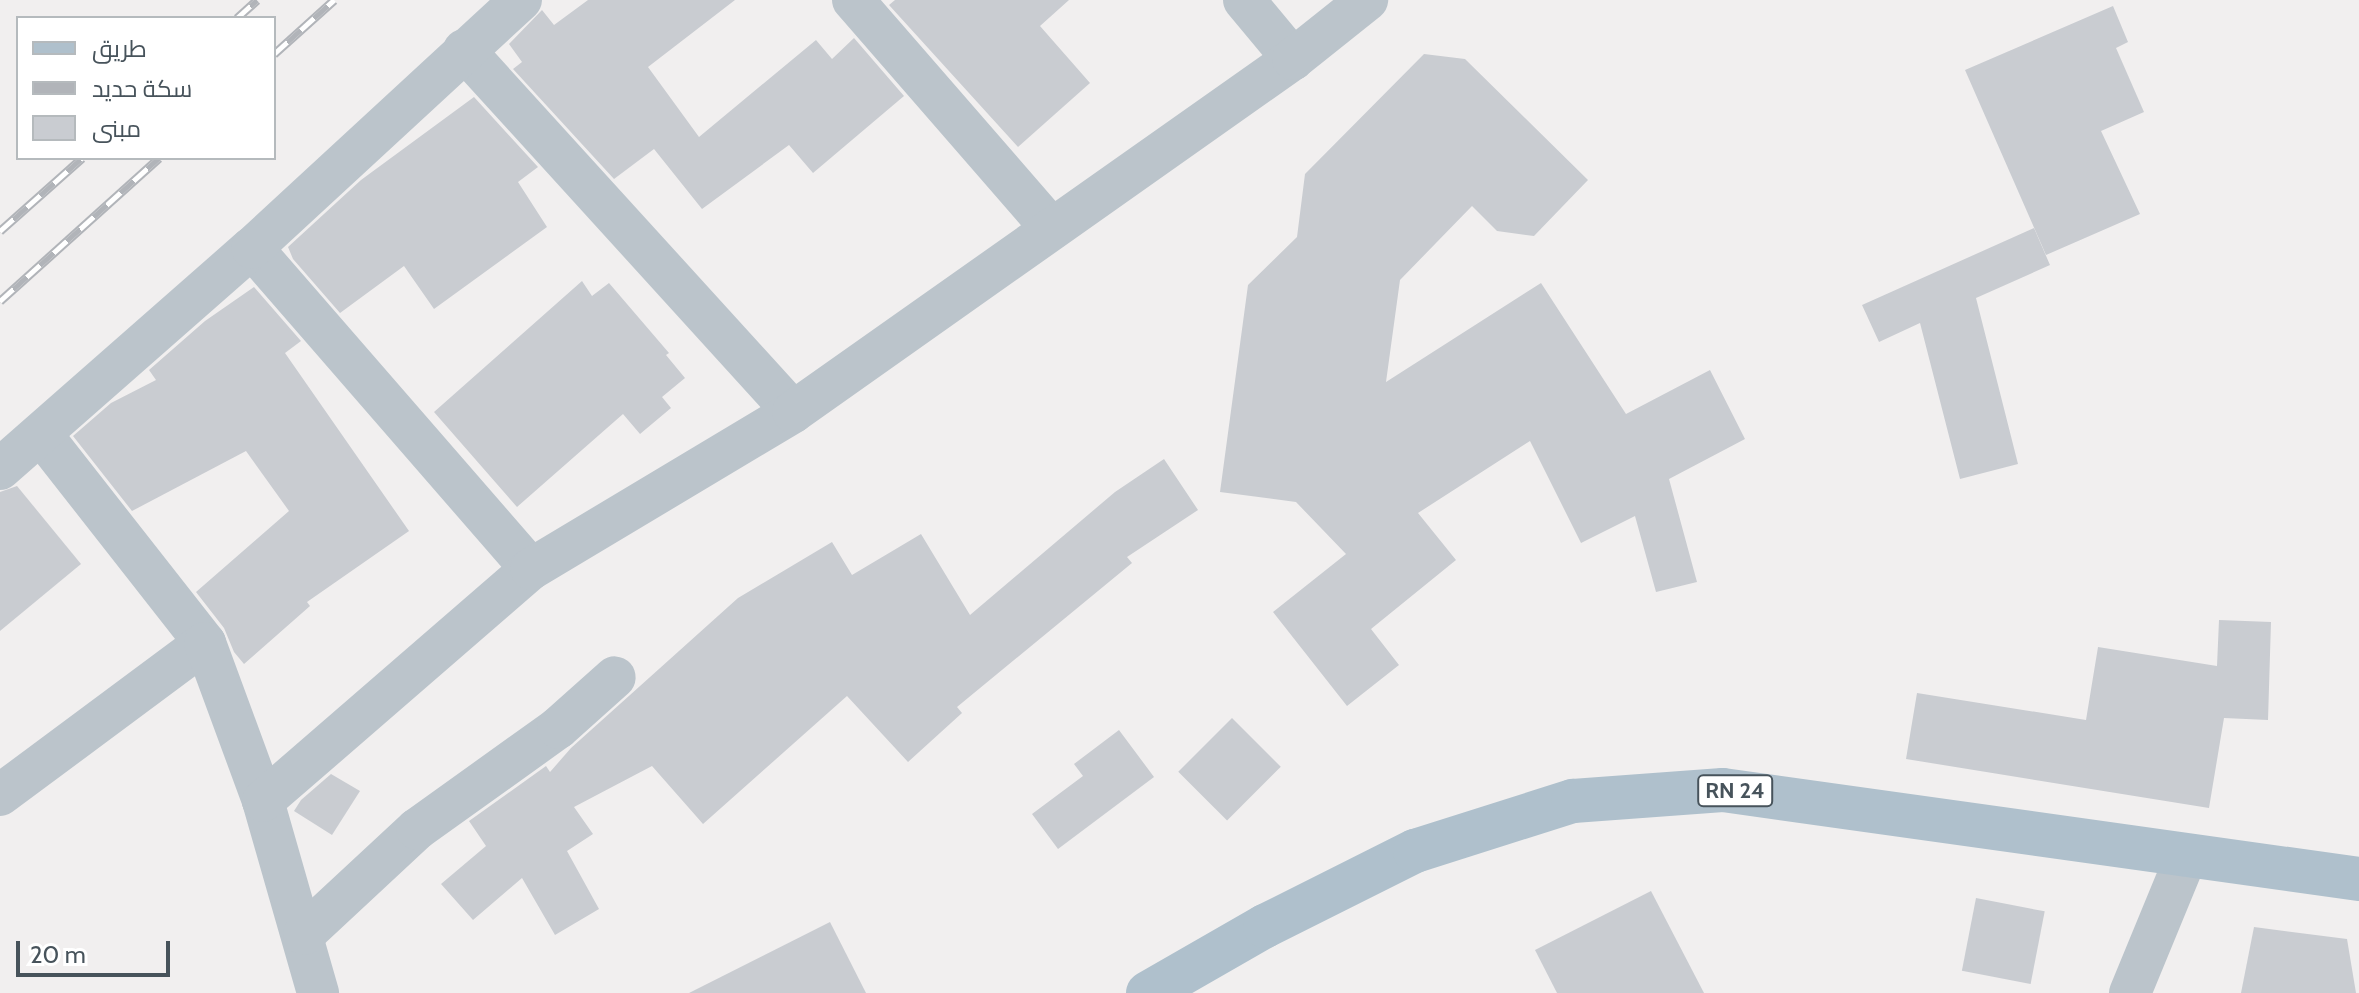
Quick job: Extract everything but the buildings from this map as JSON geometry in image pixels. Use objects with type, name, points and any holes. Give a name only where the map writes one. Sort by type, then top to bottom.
[{"type":"main road","name":"RN 24","points":[[1148,993],[1265,926],[1415,851],[1573,801],[1723,790],[2359,879]]},
{"type":"street","points":[[0,469],[252,248],[521,0]]},
{"type":"street","points":[[853,0],[1052,229]]},
{"type":"street","points":[[1244,0],[1293,59]]},
{"type":"street","points":[[263,801],[531,569],[793,412],[1293,59],[1367,0]]},
{"type":"street","points":[[464,50],[793,412]]},
{"type":"street","points":[[252,248],[531,569]]},
{"type":"street","points":[[41,434],[205,643],[263,801],[304,934],[318,993]]},
{"type":"street","points":[[0,795],[205,643]]},
{"type":"street","points":[[304,934],[417,829],[558,728],[615,677]]},
{"type":"street","points":[[2130,993],[2187,855]]},
{"type":"railway","points":[[239,16],[257,0]]},
{"type":"railway","points":[[276,52],[334,0]]},
{"type":"railway","points":[[0,231],[80,160]]},
{"type":"railway","points":[[0,301],[157,160]]}]
